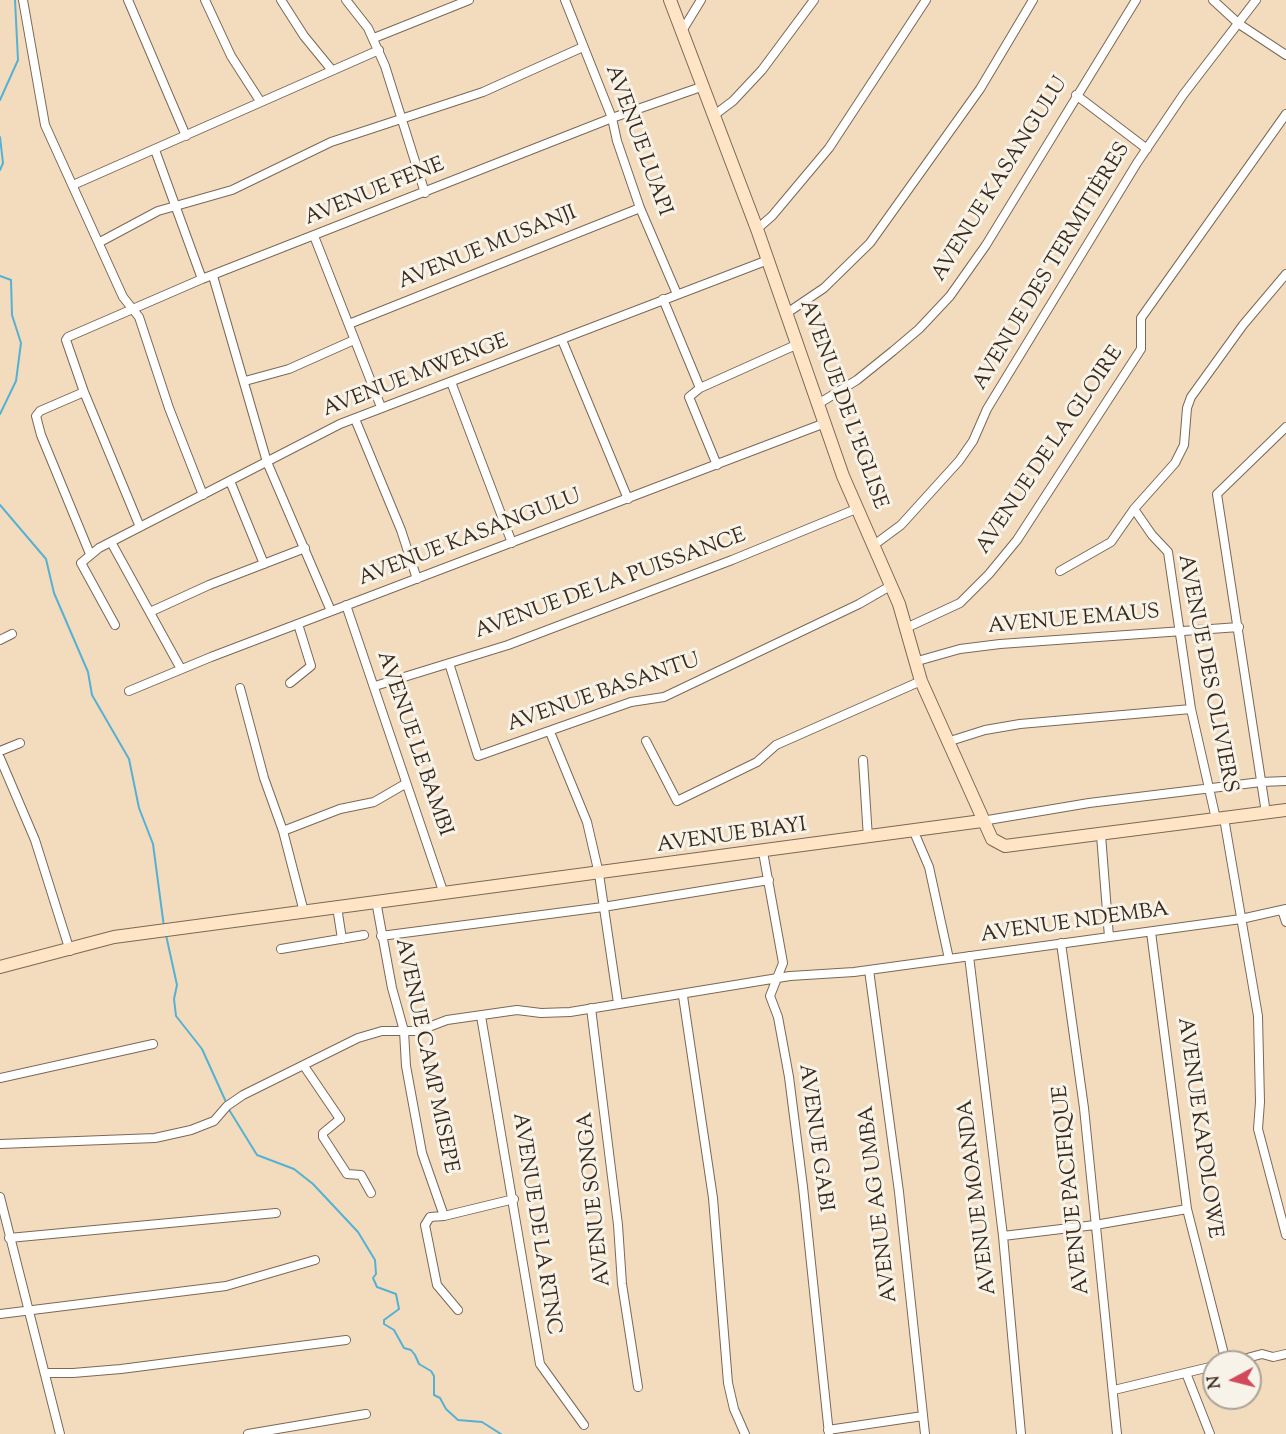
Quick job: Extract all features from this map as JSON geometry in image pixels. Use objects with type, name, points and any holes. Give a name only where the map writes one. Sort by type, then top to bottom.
[{"type":"street","points":[[22,0],[45,125],[123,297],[139,317],[203,495]]},
{"type":"street","points":[[128,0],[186,135]]},
{"type":"street","points":[[205,0],[231,56],[260,101]]},
{"type":"street","points":[[281,0],[304,36],[331,69]]},
{"type":"street","points":[[346,0],[374,38],[379,50],[425,193]]},
{"type":"street","points":[[374,38],[470,0]]},
{"type":"street","name":"AVENUE LUAPI","points":[[566,0],[612,118],[617,141],[640,208],[677,294]]},
{"type":"street","name":"AVENUE DE L'EGLISE","points":[[670,0],[701,87],[757,229],[856,509],[892,585],[921,681],[982,821]]},
{"type":"street","points":[[682,31],[701,0]]},
{"type":"street","points":[[713,116],[733,101],[762,70],[814,0]]},
{"type":"street","points":[[757,229],[772,216],[829,148],[926,0]]},
{"type":"street","points":[[787,313],[824,288],[870,243],[980,89],[1033,0]]},
{"type":"street","name":"AVENUE KASANGULU","points":[[818,404],[856,380],[893,351],[941,306],[986,245],[1136,0]]},
{"type":"street","points":[[1213,0],[1239,24],[1286,55]]},
{"type":"street","name":"AVENUE DES TERMITIÈRES","points":[[874,545],[901,525],[959,461],[973,441],[987,409],[1147,148],[1177,103],[1256,0]]},
{"type":"street","points":[[100,242],[155,213],[232,190],[331,142],[483,92],[583,47]]},
{"type":"street","points":[[73,185],[331,69],[379,50]]},
{"type":"street","name":"AVENUE FENE","points":[[84,392],[66,340],[68,337],[202,279],[612,118],[701,87]]},
{"type":"street","points":[[1076,95],[1147,148]]},
{"type":"street","name":"AVENUE DE LA GLOIRE","points":[[906,628],[960,603],[989,574],[1017,540],[1141,349],[1141,318],[1286,114]]},
{"type":"street","points":[[155,150],[202,279]]},
{"type":"street","name":"AVENUE MUSANJI","points":[[349,324],[640,208]]},
{"type":"street","points":[[314,236],[381,407]]},
{"type":"street","name":"AVENUE MWENGE","points":[[90,554],[318,434],[381,407],[768,260]]},
{"type":"street","points":[[1060,571],[1111,542],[1134,509],[1182,453],[1187,408],[1200,384],[1286,274]]},
{"type":"street","points":[[213,276],[267,462],[331,611]]},
{"type":"street","points":[[663,299],[700,388]]},
{"type":"street","points":[[245,381],[289,369],[354,340]]},
{"type":"street","points":[[562,340],[628,499]]},
{"type":"street","points":[[717,465],[688,397],[700,388],[798,344]]},
{"type":"street","points":[[451,382],[512,543]]},
{"type":"street","points":[[115,625],[81,563],[90,554],[41,435],[36,416],[40,411],[84,392],[140,527]]},
{"type":"street","points":[[355,418],[401,530],[417,579]]},
{"type":"street","name":"AVENUE KASANGULU","points":[[129,691],[346,605],[825,423]]},
{"type":"street","points":[[1266,813],[1217,494],[1286,427]]},
{"type":"street","points":[[230,481],[264,564]]},
{"type":"street","name":"AVENUE DE LA PUISSANCE","points":[[375,686],[508,645],[721,564],[856,509]]},
{"type":"street","name":"AVENUE DES OLIVIERS","points":[[1134,509],[1152,535],[1168,552],[1191,709],[1209,790],[1220,819],[1258,1016],[1260,1102],[1258,1129],[1286,1235]]},
{"type":"street","points":[[111,542],[181,669]]},
{"type":"street","points":[[150,612],[209,585],[305,548]]},
{"type":"street","name":"AVENUE BASANTU","points":[[448,663],[477,756],[631,702],[664,697],[859,604],[892,585]]},
{"type":"street","name":"AVENUE LE BAMBI","points":[[346,605],[444,894]]},
{"type":"street","points":[[290,683],[311,666],[298,624]]},
{"type":"street","name":"AVENUE EMAUS","points":[[914,662],[960,649],[999,644],[1239,627]]},
{"type":"street","points":[[0,640],[12,634]]},
{"type":"street","points":[[646,741],[677,801],[757,762],[776,746],[921,681]]},
{"type":"street","points":[[240,688],[264,778],[284,831],[304,912]]},
{"type":"street","points":[[947,742],[985,730],[1020,724],[1191,709]]},
{"type":"street","points":[[550,732],[582,806],[599,874],[618,1003]]},
{"type":"street","points":[[0,752],[20,743]]},
{"type":"street","points":[[0,758],[35,840],[70,951]]},
{"type":"street","points":[[863,760],[868,838]]},
{"type":"street","points":[[1286,781],[1089,803],[982,821],[992,839],[1000,846],[1286,810]]},
{"type":"street","points":[[284,831],[340,809],[374,802],[405,784]]},
{"type":"street","name":"AVENUE BIAYI","points":[[1,964],[70,951],[114,937],[914,832],[982,821]]},
{"type":"street","points":[[914,832],[928,867],[949,959]]},
{"type":"street","points":[[1101,835],[1109,937]]},
{"type":"street","name":"AVENUE GABI","points":[[763,852],[783,963],[770,996],[781,1037],[799,1154],[828,1432]]},
{"type":"street","points":[[381,936],[603,908],[769,880]]},
{"type":"street","name":"AVENUE CAMP MISEPE","points":[[376,901],[381,936],[404,1031],[406,1066],[422,1153],[444,1216]]},
{"type":"street","points":[[337,907],[342,939]]},
{"type":"street","points":[[1284,910],[1286,922]]},
{"type":"street","name":"AVENUE NDEMBA","points":[[0,1144],[155,1138],[210,1124],[227,1106],[243,1095],[371,1033],[423,1030],[452,1019],[517,1010],[562,1013],[618,1003],[683,996],[777,978],[869,970],[1241,919],[1284,910]]},
{"type":"street","name":"AVENUE KAPOLOWE","points":[[1151,932],[1187,1209],[1223,1350]]},
{"type":"street","points":[[281,949],[364,935]]},
{"type":"street","name":"AVENUE PACIFIQUE","points":[[1060,943],[1084,1108],[1117,1434]]},
{"type":"street","name":"AVENUE MOANDA","points":[[969,956],[1003,1236],[1022,1434]]},
{"type":"street","name":"AVENUE AG UMBA","points":[[869,970],[899,1192],[925,1434]]},
{"type":"street","points":[[683,996],[713,1198],[728,1383],[734,1409],[745,1434]]},
{"type":"street","name":"AVENUE SONGA","points":[[591,1008],[613,1183],[622,1284],[638,1387]]},
{"type":"street","name":"AVENUE DE LA RTNC","points":[[481,1016],[540,1364],[584,1425]]},
{"type":"street","points":[[0,1078],[153,1044]]},
{"type":"street","points":[[304,1066],[339,1119],[323,1133],[323,1137],[347,1174],[361,1174],[371,1192]]},
{"type":"street","points":[[0,1197],[60,1434]]},
{"type":"street","points":[[458,1310],[437,1286],[427,1239],[426,1220],[513,1199]]},
{"type":"street","points":[[1003,1236],[1095,1225],[1187,1209]]},
{"type":"street","points":[[9,1239],[276,1214]]},
{"type":"street","points":[[0,1314],[27,1308],[216,1288],[257,1279],[315,1260]]},
{"type":"street","points":[[45,1373],[73,1374],[121,1369],[346,1340]]},
{"type":"street","points":[[1262,1354],[1273,1357],[1286,1354]]},
{"type":"street","points":[[1114,1390],[1202,1369]]},
{"type":"street","points":[[1186,1373],[1210,1434]]},
{"type":"street","points":[[248,1434],[366,1414]]},
{"type":"street","points":[[828,1432],[923,1416]]},
{"type":"waterway","points":[[0,100],[18,60],[15,0]]},
{"type":"waterway","points":[[0,137],[3,163],[0,170]]},
{"type":"waterway","points":[[0,276],[11,280],[12,315],[21,343],[16,381],[0,414]]},
{"type":"waterway","points":[[0,505],[46,559],[54,593],[88,672],[92,695],[129,759],[139,808],[153,844],[164,927]]},
{"type":"waterway","points":[[166,935],[177,985],[174,999],[176,1016],[202,1049],[226,1102]]},
{"type":"waterway","points":[[228,1108],[257,1155],[294,1169],[313,1184],[358,1232],[375,1260],[376,1274],[373,1278],[377,1287],[396,1294],[399,1309],[384,1320],[384,1324],[394,1330],[404,1348],[411,1350],[419,1364],[431,1371],[434,1376],[434,1395],[440,1398],[446,1409],[458,1420],[482,1422],[501,1434]]}]
